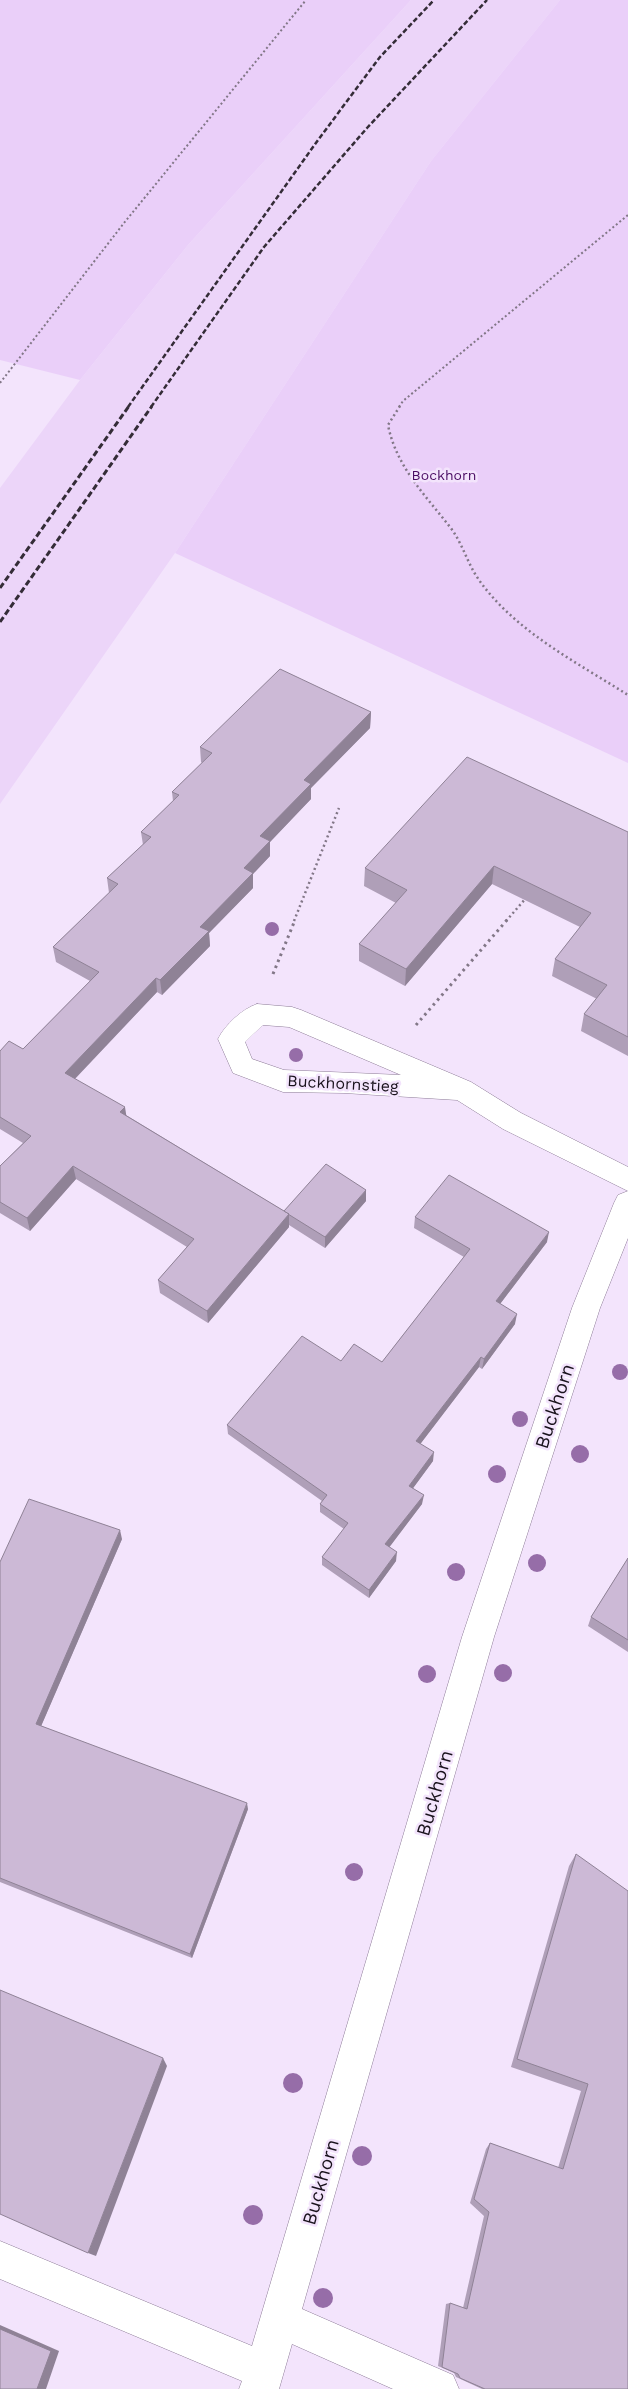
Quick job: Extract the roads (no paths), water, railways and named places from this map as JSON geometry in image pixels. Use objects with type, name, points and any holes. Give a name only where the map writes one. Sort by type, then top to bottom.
[{"type":"street","name":"Buckhornstieg","points":[[462,1090],[344,1082],[283,1081],[242,1066],[231,1039],[257,1014],[292,1017],[462,1090],[512,1121],[628,1180]]},
{"type":"street","name":"Buckhorn","points":[[262,2380],[478,1637],[586,1308],[628,1203]]},
{"type":"street","points":[[0,2260],[262,2380]]},
{"type":"street","points":[[280,2319],[439,2389]]},
{"type":"railway","points":[[128,407],[318,140],[380,57],[434,0]]},
{"type":"railway","points":[[151,407],[264,247],[367,128],[487,0]]},
{"type":"railway","points":[[0,588],[129,406]]},
{"type":"railway","points":[[0,622],[152,406]]},
{"type":"park label","name":"Bockhorn","points":[[444,475]]}]
